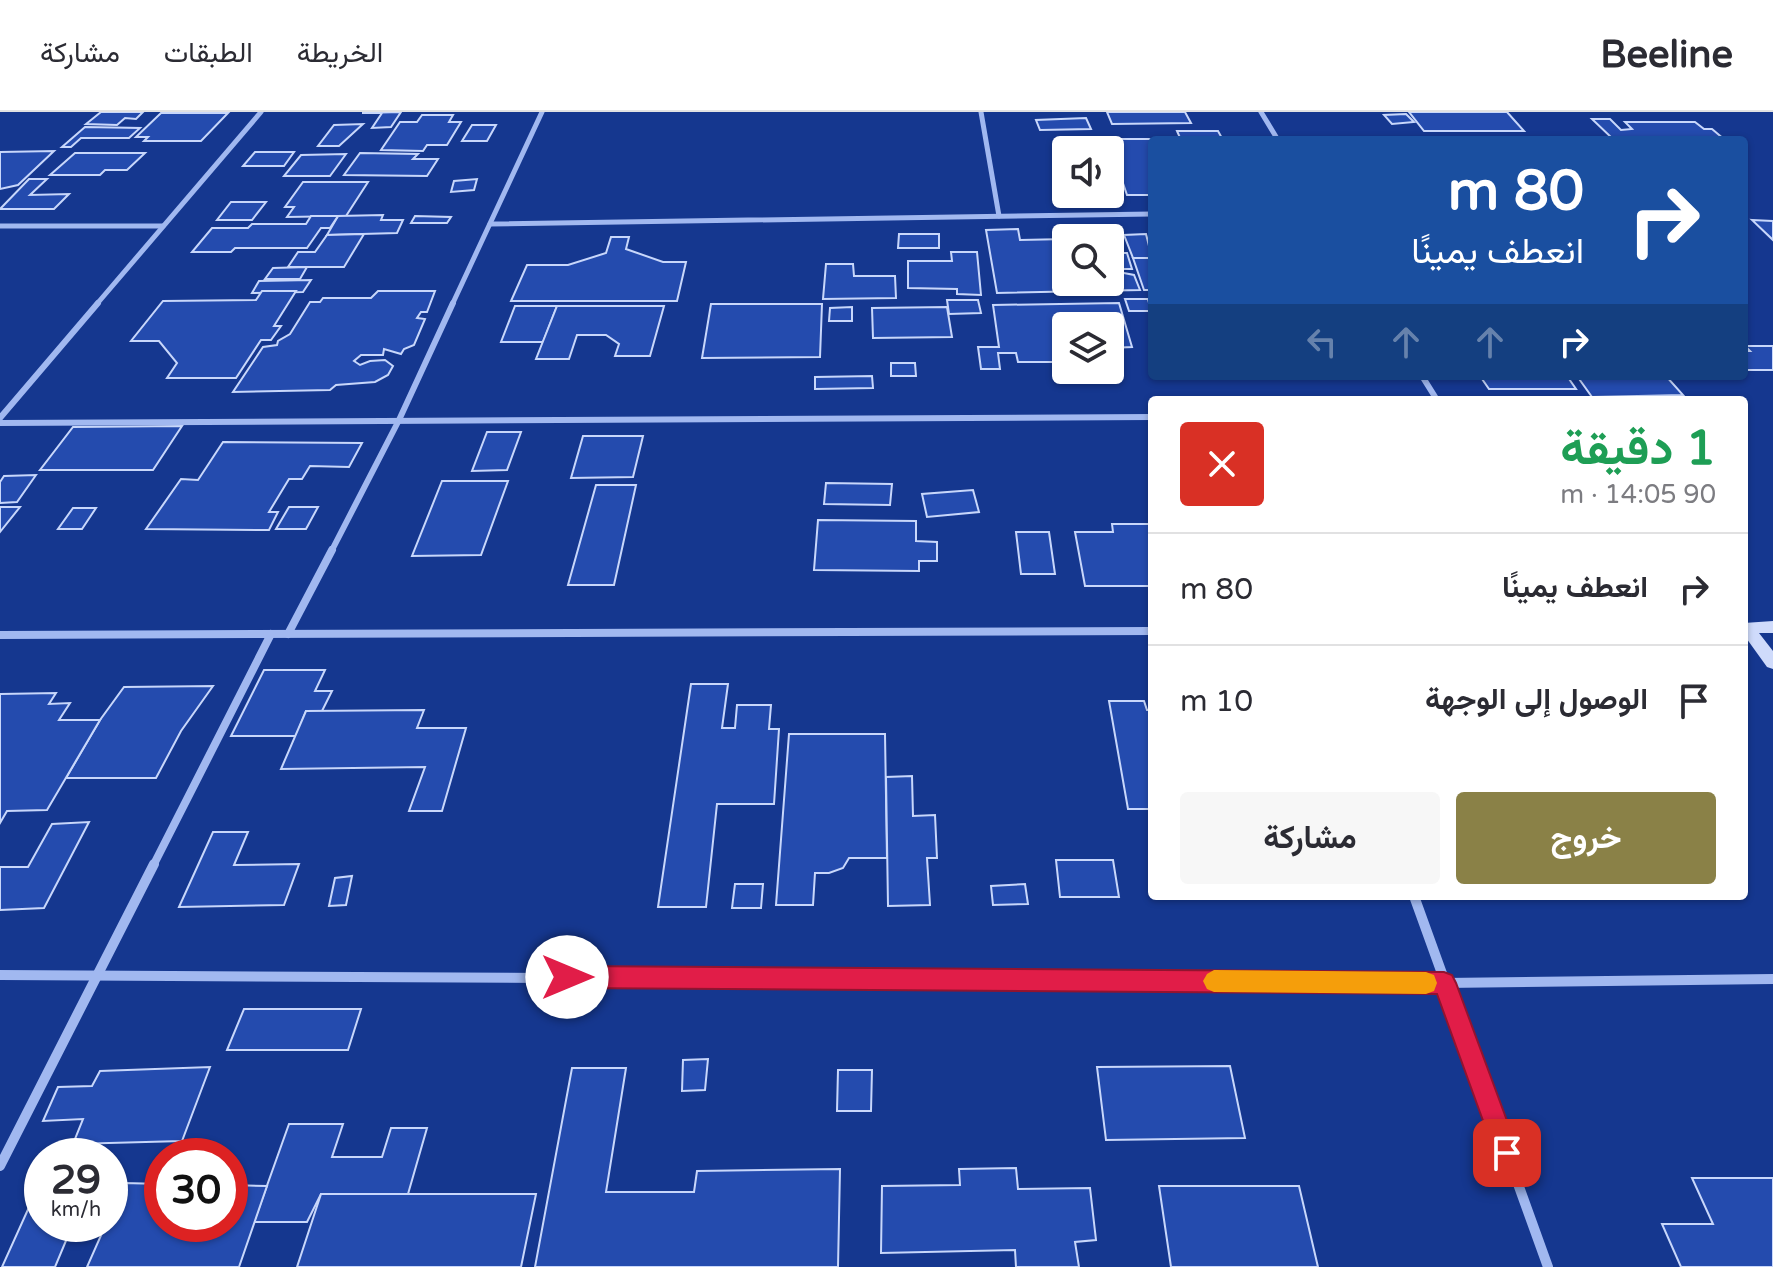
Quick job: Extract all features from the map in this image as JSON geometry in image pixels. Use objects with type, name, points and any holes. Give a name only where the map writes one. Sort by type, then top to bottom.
[{"type":"street","points":[[0,420],[261,112]]},
{"type":"street","points":[[288,634],[399,420],[542,112]]},
{"type":"street","points":[[981,112],[999,216]]},
{"type":"street","points":[[1261,112],[1276,136]]},
{"type":"street","points":[[490,224],[1148,214]]},
{"type":"street","points":[[0,226],[163,226]]},
{"type":"street","points":[[0,420],[1148,417]]},
{"type":"street","points":[[1748,628],[1773,627]]},
{"type":"street","points":[[0,635],[1148,631]]},
{"type":"street","points":[[1748,631],[1773,663]]},
{"type":"street","points":[[0,1166],[271,634]]},
{"type":"street","points":[[1415,900],[1548,1267]]},
{"type":"street","points":[[0,975],[97,973],[1444,983],[1773,979]]},
{"type":"building","points":[[101,112],[143,112],[136,119],[125,118],[117,125],[86,124]]},
{"type":"building","points":[[401,112],[391,127],[372,128],[382,113],[362,113]]},
{"type":"building","points":[[1107,112],[1185,112],[1191,123],[1112,124]]},
{"type":"building","points":[[1409,112],[1507,112],[1524,131],[1424,131]]},
{"type":"building","points":[[161,113],[228,113],[201,141],[144,141],[148,137],[136,137]]},
{"type":"building","points":[[1406,114],[1414,122],[1392,124],[1384,115]]},
{"type":"building","points":[[422,115],[453,115],[449,122],[461,122],[447,145],[427,145],[423,151],[381,150],[400,122],[417,122]]},
{"type":"building","points":[[1086,118],[1091,129],[1040,130],[1036,120]]},
{"type":"building","points":[[1592,119],[1610,119],[1621,130],[1632,129],[1625,122],[1695,122],[1720,136],[1610,136]]},
{"type":"building","points":[[363,124],[339,146],[318,146],[334,125]]},
{"type":"building","points":[[472,125],[496,125],[487,141],[462,141]]},
{"type":"building","points":[[85,127],[140,128],[129,138],[81,138],[71,147],[62,147]]},
{"type":"building","points":[[1177,131],[1218,131],[1221,136],[1179,136]]},
{"type":"building","points":[[1124,139],[1148,139],[1148,195],[1127,195],[1124,186]]},
{"type":"building","points":[[54,151],[18,185],[0,189],[0,152]]},
{"type":"building","points":[[255,152],[294,152],[284,166],[243,166]]},
{"type":"building","points":[[75,153],[145,153],[127,170],[105,170],[100,175],[50,175]]},
{"type":"building","points":[[360,153],[418,154],[413,159],[438,159],[427,176],[344,175]]},
{"type":"building","points":[[346,154],[330,176],[284,176],[301,155]]},
{"type":"building","points":[[29,179],[47,179],[30,195],[69,194],[54,209],[0,209]]},
{"type":"building","points":[[477,179],[474,190],[451,192],[454,181]]},
{"type":"building","points":[[303,182],[368,182],[346,216],[287,217],[294,207],[285,207]]},
{"type":"building","points":[[231,202],[266,202],[252,220],[217,220]]},
{"type":"building","points":[[383,215],[381,220],[403,220],[397,233],[327,235],[338,216]]},
{"type":"building","points":[[311,216],[338,216],[330,228],[321,228],[307,248],[235,248],[231,252],[192,252],[212,228],[306,224]]},
{"type":"building","points":[[415,216],[451,217],[447,223],[411,223]]},
{"type":"building","points":[[1752,220],[1773,221],[1773,240]]},
{"type":"building","points":[[1018,229],[1020,240],[1052,239],[1052,292],[997,293],[986,230]]},
{"type":"building","points":[[364,234],[344,267],[288,267],[298,252],[315,252],[327,235]]},
{"type":"building","points":[[899,234],[939,234],[939,248],[898,248]]},
{"type":"building","points":[[1146,234],[1148,258],[1133,258],[1124,235]]},
{"type":"building","points":[[611,237],[629,237],[626,249],[663,262],[686,262],[677,301],[511,301],[527,265],[568,265],[606,253]]},
{"type":"building","points":[[951,252],[977,252],[981,295],[957,294],[957,289],[908,288],[908,261],[952,261]]},
{"type":"building","points":[[1124,253],[1127,253],[1132,269],[1124,269]]},
{"type":"building","points":[[1133,258],[1148,258],[1148,290],[1144,290]]},
{"type":"building","points":[[826,264],[853,264],[854,276],[895,276],[896,298],[823,299]]},
{"type":"building","points":[[307,267],[300,279],[265,279],[273,268]]},
{"type":"building","points":[[1124,273],[1134,275],[1140,290],[1124,290]]},
{"type":"building","points":[[311,280],[303,292],[252,293],[259,281]]},
{"type":"building","points":[[262,291],[296,291],[274,326],[281,326],[271,340],[261,340],[236,378],[167,378],[177,363],[159,341],[131,341],[163,301],[256,300]]},
{"type":"building","points":[[378,291],[435,291],[427,312],[421,312],[417,318],[425,319],[414,345],[404,349],[401,354],[384,349],[383,355],[361,355],[354,361],[360,365],[385,360],[393,366],[388,375],[375,382],[336,385],[330,390],[233,392],[263,347],[277,345],[278,341],[290,334],[310,302],[320,302],[323,298],[371,298]]},
{"type":"building","points":[[1125,299],[1148,299],[1148,311],[1129,311]]},
{"type":"building","points":[[947,300],[978,300],[981,313],[949,314]]},
{"type":"building","points":[[1119,303],[1122,312],[1052,312],[1052,362],[1018,362],[1016,353],[998,353],[1000,369],[981,369],[978,347],[999,347],[993,305]]},
{"type":"building","points":[[711,304],[822,304],[820,357],[702,358]]},
{"type":"building","points":[[515,306],[557,306],[543,342],[501,342]]},
{"type":"building","points":[[557,306],[664,306],[650,356],[615,356],[619,344],[606,335],[577,335],[569,359],[536,359]]},
{"type":"building","points":[[852,307],[852,321],[829,321],[830,308]]},
{"type":"building","points":[[947,307],[952,337],[873,338],[872,308]]},
{"type":"building","points":[[1124,320],[1132,347],[1124,347]]},
{"type":"building","points":[[1748,346],[1773,346],[1773,370],[1748,370]]},
{"type":"building","points":[[891,363],[915,363],[916,376],[891,376]]},
{"type":"building","points":[[872,376],[873,388],[815,389],[815,377]]},
{"type":"building","points":[[1483,380],[1570,380],[1576,389],[1489,389]]},
{"type":"building","points":[[1580,380],[1670,380],[1683,395],[1638,396],[1591,396]]},
{"type":"building","points":[[182,426],[153,470],[40,470],[73,427]]},
{"type":"building","points":[[487,432],[521,432],[507,470],[472,471]]},
{"type":"building","points":[[583,436],[643,436],[633,477],[571,478]]},
{"type":"building","points":[[223,442],[362,443],[349,467],[310,466],[302,479],[289,479],[269,512],[278,512],[269,530],[146,529],[181,479],[198,480]]},
{"type":"building","points":[[36,475],[17,502],[0,503],[0,482],[4,476]]},
{"type":"building","points":[[442,481],[508,481],[481,555],[412,556]]},
{"type":"building","points":[[826,483],[892,484],[890,505],[824,504]]},
{"type":"building","points":[[596,485],[636,485],[614,585],[568,585]]},
{"type":"building","points":[[973,490],[979,512],[927,517],[922,494]]},
{"type":"building","points":[[0,507],[20,507],[0,532]]},
{"type":"building","points":[[289,507],[318,507],[306,529],[276,529]]},
{"type":"building","points":[[73,508],[96,508],[82,529],[58,529]]},
{"type":"building","points":[[818,520],[916,521],[916,541],[937,542],[937,561],[919,561],[919,571],[814,570]]},
{"type":"building","points":[[1112,524],[1148,524],[1148,586],[1085,586],[1075,532],[1113,532]]},
{"type":"building","points":[[1016,532],[1049,532],[1055,574],[1021,574]]},
{"type":"building","points":[[264,670],[325,670],[315,691],[332,691],[322,711],[306,711],[296,736],[231,736]]},
{"type":"building","points":[[691,684],[728,684],[722,728],[735,728],[737,705],[771,705],[769,729],[779,729],[774,804],[717,804],[706,907],[658,907]]},
{"type":"building","points":[[213,686],[181,731],[156,778],[66,778],[100,720],[124,687]]},
{"type":"building","points":[[56,693],[49,704],[70,703],[59,720],[100,720],[47,810],[7,811],[0,823],[0,694]]},
{"type":"building","points":[[1109,701],[1144,701],[1148,710],[1148,809],[1128,809]]},
{"type":"building","points":[[424,710],[417,728],[466,728],[442,811],[409,811],[425,767],[281,769],[306,711]]},
{"type":"building","points":[[789,734],[885,734],[887,858],[849,858],[843,868],[829,873],[815,873],[813,905],[776,905]]},
{"type":"building","points":[[912,776],[913,816],[935,815],[937,858],[927,858],[930,905],[888,906],[886,777]]},
{"type":"building","points":[[89,822],[44,908],[0,910],[0,867],[28,867],[52,824]]},
{"type":"building","points":[[213,832],[248,832],[234,865],[299,864],[284,905],[179,907]]},
{"type":"building","points":[[1056,860],[1113,860],[1119,897],[1060,897]]},
{"type":"building","points":[[352,876],[346,905],[329,906],[335,878]]},
{"type":"building","points":[[735,884],[763,884],[761,908],[732,908]]},
{"type":"building","points":[[1025,884],[1028,904],[993,905],[991,886]]},
{"type":"building","points":[[244,1009],[361,1009],[348,1050],[227,1050]]},
{"type":"building","points":[[708,1059],[705,1090],[682,1091],[683,1060]]},
{"type":"building","points":[[1230,1066],[1245,1138],[1106,1140],[1097,1067]]},
{"type":"building","points":[[210,1067],[183,1138],[144,1138],[144,1142],[128,1142],[128,1138],[75,1138],[83,1119],[43,1121],[58,1087],[92,1086],[100,1071]]},
{"type":"building","points":[[572,1068],[626,1068],[606,1192],[694,1192],[697,1171],[840,1169],[838,1267],[535,1267]]},
{"type":"building","points":[[838,1070],[872,1070],[871,1111],[837,1111]]},
{"type":"building","points":[[289,1124],[343,1124],[332,1157],[382,1157],[391,1128],[427,1128],[408,1194],[321,1194],[307,1222],[254,1222]]},
{"type":"building","points":[[1016,1168],[1018,1189],[1090,1188],[1096,1240],[1075,1242],[1079,1267],[1016,1267],[1015,1250],[881,1253],[882,1186],[960,1185],[959,1169]]},
{"type":"building","points":[[1692,1178],[1773,1178],[1773,1267],[1681,1267],[1662,1224],[1713,1224]]},
{"type":"building","points":[[128,1183],[144,1184],[144,1242],[248,1242],[239,1267],[87,1267],[98,1242],[128,1242]]},
{"type":"building","points":[[248,1185],[267,1186],[248,1241]]},
{"type":"building","points":[[1159,1186],[1299,1186],[1318,1267],[1171,1267]]},
{"type":"building","points":[[321,1194],[536,1194],[521,1267],[297,1267]]},
{"type":"building","points":[[24,1218],[24,1242],[65,1242],[55,1267],[2,1267]]},
{"type":"slow traffic","points":[[1214,981],[1426,983]]},
{"type":"route","points":[[567,977],[1444,983],[1507,1153]]}]
